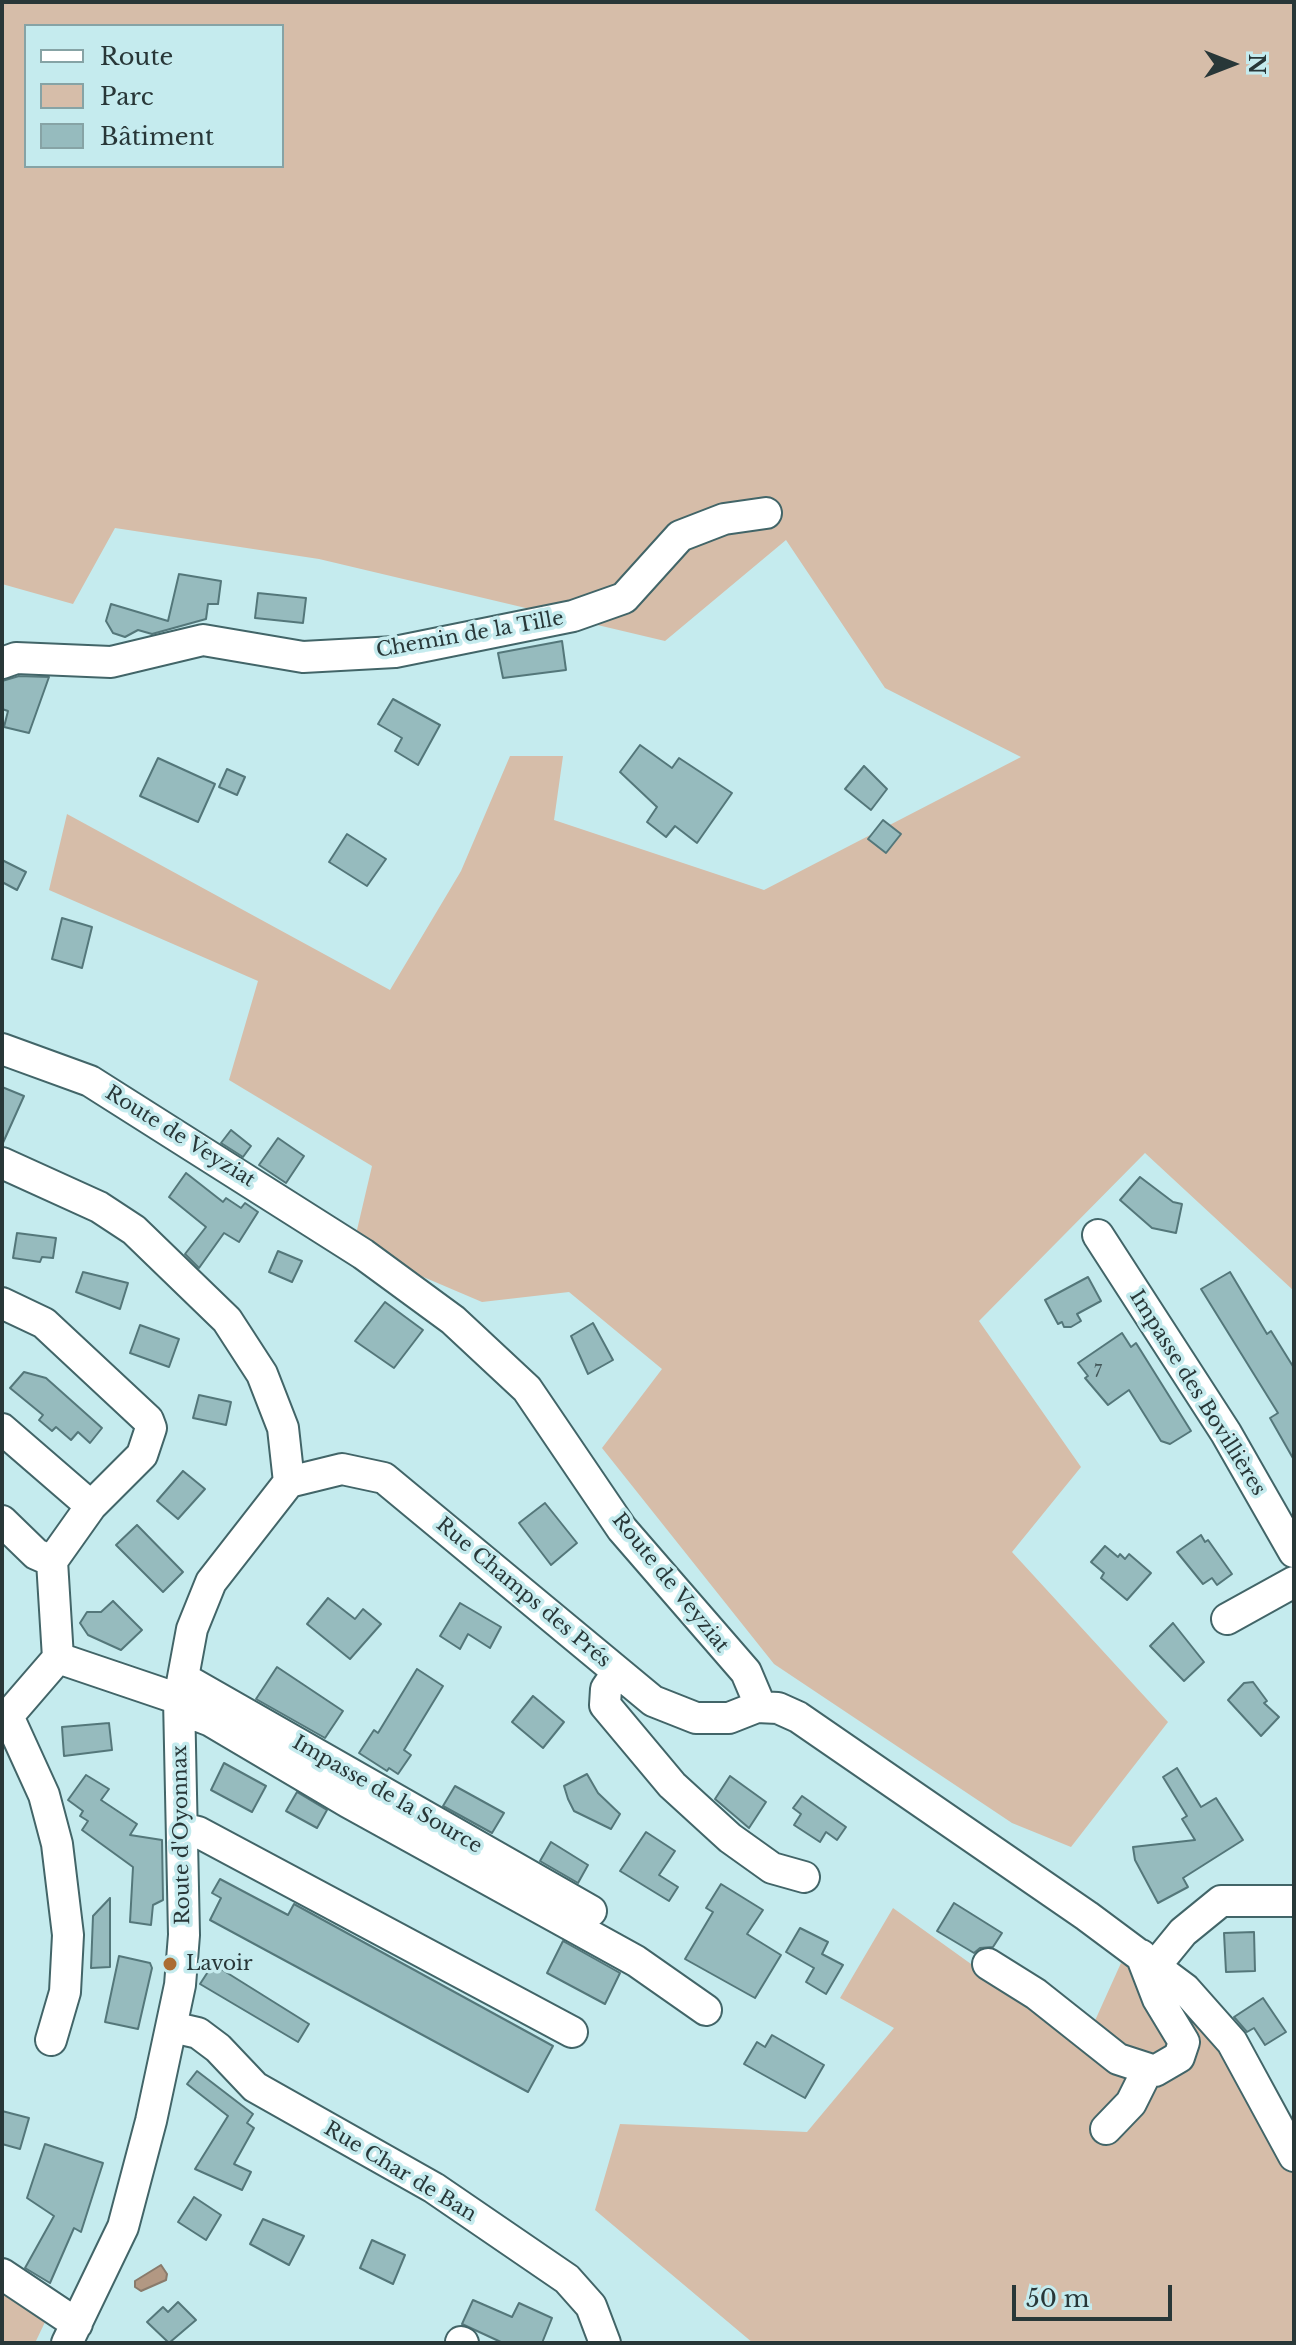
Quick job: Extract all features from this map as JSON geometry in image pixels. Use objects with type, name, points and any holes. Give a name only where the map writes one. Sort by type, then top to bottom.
[{"type":"street","name":"Chemin de la Tille","points":[[2,663],[16,658],[111,662],[203,640],[303,657],[395,652],[573,616],[624,598],[680,536],[724,519],[766,513]]},
{"type":"street","name":"Route de Veyziat","points":[[2,1049],[90,1081],[363,1254],[453,1320],[527,1389],[622,1529],[746,1672],[757,1698],[757,1707]]},
{"type":"street","points":[[2,1163],[99,1207],[134,1230],[227,1320],[262,1374],[283,1428],[289,1482]]},
{"type":"street","name":"Impasse des Bovillières","points":[[1098,1235],[1226,1433],[1294,1552]]},
{"type":"street","points":[[2,1303],[44,1323],[148,1420],[151,1428],[142,1455],[91,1506],[52,1561],[58,1658],[5,1716],[44,1795],[57,1844],[68,1935],[65,1992],[51,2040]]},
{"type":"street","points":[[2,1429],[91,1506]]},
{"type":"street","name":"Rue Champs des Prés","points":[[289,1482],[342,1469],[384,1478],[653,1701],[696,1718],[729,1718],[757,1707]]},
{"type":"street","name":"Route d'Oyonnax","points":[[72,2334],[123,2227],[151,2121],[180,1985],[184,1935],[181,1696],[192,1629],[211,1582],[289,1482]]},
{"type":"street","points":[[2,1521],[36,1554],[52,1561]]},
{"type":"street","points":[[1227,1619],[1294,1582]]},
{"type":"street","points":[[58,1658],[181,1696],[211,1721],[539,1910],[636,1961],[706,2010]]},
{"type":"street","points":[[617,1673],[606,1689],[605,1705],[672,1785],[730,1838],[772,1868],[804,1877]]},
{"type":"street","name":"Impasse de la Source","points":[[181,1696],[591,1911]]},
{"type":"street","points":[[757,1707],[778,1708],[798,1717],[1148,1960],[1206,2009],[1232,2042],[1294,2156]]},
{"type":"street","points":[[182,1828],[198,1832],[572,2032]]},
{"type":"street","points":[[1148,1960],[1221,1901],[1294,1901]]},
{"type":"street","points":[[988,1964],[1036,1994],[1118,2059],[1147,2071],[1155,2071],[1179,2057],[1184,2042],[1158,1999],[1148,1960]]},
{"type":"street","name":"Rue Char de Ban","points":[[172,2027],[198,2033],[218,2048],[255,2087],[434,2188],[567,2279],[591,2306],[605,2343]]},
{"type":"street","points":[[1106,2129],[1131,2103],[1147,2071]]},
{"type":"street","points":[[2,2274],[72,2334]]},
{"type":"green space","points":[[2,2],[1294,2],[1294,1291],[1145,1153],[979,1321],[1081,1467],[1012,1552],[1168,1722],[1071,1847],[1012,1823],[774,1664],[602,1448],[662,1369],[569,1292],[482,1302],[353,1247],[372,1166],[229,1080],[258,981],[49,890],[67,814],[390,990],[461,871],[510,756],[563,756],[554,820],[764,890],[1021,757],[885,688],[786,540],[665,641],[319,559],[115,528],[73,604],[2,584]]},
{"type":"green space","points":[[893,1908],[1084,2045],[1121,1963],[1222,2013],[1294,2147],[1294,2343],[753,2343],[595,2210],[620,2124],[807,2132],[894,2028],[840,1998]]},
{"type":"green space","points":[[2,2292],[46,2320],[35,2343],[2,2343]]},
{"type":"shaded area","points":[[161,2265],[167,2274],[166,2280],[141,2291],[135,2287],[135,2281]]},
{"type":"building","points":[[179,574],[221,581],[218,604],[208,604],[206,619],[152,634],[138,630],[125,637],[113,633],[106,621],[111,604],[168,621]]},
{"type":"building","points":[[258,593],[306,598],[303,623],[255,618]]},
{"type":"building","points":[[562,641],[566,670],[503,678],[498,653]]},
{"type":"building","points":[[19,676],[49,677],[29,733],[4,727],[8,711],[2,709],[2,681]]},
{"type":"building","points":[[393,699],[440,725],[418,765],[395,751],[402,738],[378,724]]},
{"type":"building","points":[[640,745],[672,768],[679,758],[732,793],[697,843],[675,826],[666,837],[647,822],[657,807],[620,772]]},
{"type":"building","points":[[158,758],[215,784],[198,822],[140,796]]},
{"type":"building","points":[[864,766],[887,789],[871,810],[845,789]]},
{"type":"building","points":[[227,769],[245,777],[237,795],[219,787]]},
{"type":"building","points":[[883,820],[901,834],[886,853],[868,839]]},
{"type":"building","points":[[347,834],[386,859],[367,886],[329,862]]},
{"type":"building","points":[[2,860],[26,872],[17,890],[2,882]]},
{"type":"building","points":[[62,918],[92,927],[82,968],[52,959]]},
{"type":"building","points":[[2,1087],[24,1096],[2,1145]]},
{"type":"building","points":[[231,1130],[251,1146],[243,1157],[221,1143]]},
{"type":"building","points":[[278,1138],[304,1156],[286,1183],[259,1165]]},
{"type":"building","points":[[186,1173],[223,1202],[226,1198],[241,1208],[245,1203],[258,1212],[239,1242],[224,1233],[199,1268],[185,1254],[206,1227],[169,1197]]},
{"type":"building","points":[[1140,1177],[1173,1202],[1182,1204],[1176,1233],[1152,1228],[1120,1200]]},
{"type":"building","points":[[17,1233],[56,1238],[53,1258],[42,1257],[40,1262],[13,1258]]},
{"type":"building","points":[[278,1251],[302,1261],[292,1282],[269,1272]]},
{"type":"building","points":[[83,1272],[128,1283],[120,1309],[76,1292]]},
{"type":"building","points":[[1230,1272],[1267,1334],[1271,1331],[1294,1368],[1294,1460],[1270,1418],[1278,1413],[1201,1289]]},
{"type":"building","points":[[1088,1277],[1101,1301],[1077,1314],[1081,1321],[1071,1327],[1064,1327],[1062,1322],[1058,1324],[1045,1300]]},
{"type":"building","points":[[385,1302],[423,1330],[394,1368],[355,1341]]},
{"type":"building","points":[[593,1323],[613,1360],[588,1374],[571,1336]]},
{"type":"building","points":[[140,1325],[179,1339],[169,1367],[130,1353]]},
{"type":"building","points":[[1122,1333],[1131,1347],[1136,1343],[1191,1431],[1170,1444],[1161,1441],[1129,1390],[1108,1405],[1085,1378],[1088,1376],[1078,1363]]},
{"type":"building","points":[[24,1372],[46,1378],[102,1428],[90,1443],[78,1432],[71,1440],[56,1427],[52,1431],[39,1420],[43,1415],[10,1388]]},
{"type":"building","points":[[199,1395],[231,1402],[226,1425],[193,1418]]},
{"type":"building","points":[[183,1471],[205,1489],[178,1519],[157,1501]]},
{"type":"building","points":[[545,1503],[577,1543],[551,1565],[519,1523]]},
{"type":"building","points":[[137,1525],[183,1572],[163,1592],[116,1545]]},
{"type":"building","points":[[1201,1535],[1232,1574],[1217,1585],[1212,1578],[1203,1584],[1177,1552]]},
{"type":"building","points":[[1105,1546],[1118,1557],[1120,1554],[1125,1559],[1129,1554],[1151,1573],[1127,1600],[1101,1578],[1104,1573],[1091,1562]]},
{"type":"building","points":[[328,1598],[355,1619],[363,1609],[381,1624],[350,1659],[307,1624]]},
{"type":"building","points":[[113,1601],[142,1630],[121,1650],[88,1635],[80,1623],[87,1612],[101,1612]]},
{"type":"building","points":[[460,1603],[501,1627],[490,1648],[468,1634],[460,1649],[440,1636]]},
{"type":"building","points":[[1173,1623],[1204,1662],[1184,1681],[1150,1646]]},
{"type":"building","points":[[277,1667],[343,1711],[325,1738],[256,1699]]},
{"type":"building","points":[[417,1669],[443,1686],[404,1750],[411,1755],[398,1774],[389,1768],[387,1771],[359,1753],[374,1730],[378,1733]]},
{"type":"building","points":[[1253,1682],[1267,1701],[1264,1703],[1279,1717],[1261,1736],[1228,1700],[1244,1683]]},
{"type":"building","points":[[533,1696],[564,1722],[543,1748],[512,1722]]},
{"type":"building","points":[[109,1723],[112,1750],[64,1756],[62,1727]]},
{"type":"building","points":[[224,1763],[266,1786],[252,1812],[211,1790]]},
{"type":"building","points":[[1177,1768],[1201,1807],[1216,1798],[1243,1840],[1183,1878],[1188,1887],[1158,1903],[1135,1860],[1133,1847],[1195,1840],[1182,1819],[1187,1816],[1163,1777]]},
{"type":"building","points":[[587,1774],[598,1793],[620,1814],[611,1829],[574,1811],[568,1799],[564,1786]]},
{"type":"building","points":[[86,1775],[109,1789],[101,1800],[137,1824],[130,1835],[162,1840],[163,1900],[153,1905],[151,1925],[130,1922],[133,1867],[82,1830],[88,1821],[80,1816],[83,1811],[68,1800]]},
{"type":"building","points":[[730,1776],[766,1802],[749,1828],[715,1799]]},
{"type":"building","points":[[455,1786],[504,1813],[492,1833],[443,1806]]},
{"type":"building","points":[[297,1792],[327,1810],[317,1828],[286,1811]]},
{"type":"building","points":[[802,1796],[846,1827],[837,1840],[826,1832],[820,1842],[794,1825],[801,1814],[793,1808]]},
{"type":"building","points":[[646,1832],[675,1851],[659,1875],[678,1887],[669,1901],[620,1871]]},
{"type":"building","points":[[551,1842],[588,1865],[578,1883],[540,1861]]},
{"type":"building","points":[[220,1879],[288,1915],[294,1904],[553,2046],[528,2092],[210,1920],[221,1898],[212,1893]]},
{"type":"building","points":[[721,1884],[763,1910],[747,1934],[781,1955],[755,1998],[685,1959],[713,1912],[706,1908]]},
{"type":"building","points":[[110,1898],[110,1967],[91,1968],[93,1916]]},
{"type":"building","points":[[954,1903],[1002,1933],[993,1947],[980,1948],[974,1953],[937,1931]]},
{"type":"building","points":[[800,1928],[828,1942],[822,1954],[843,1965],[826,1994],[806,1982],[814,1968],[786,1952]]},
{"type":"building","points":[[1254,1932],[1255,1971],[1226,1972],[1224,1933]]},
{"type":"building","points":[[563,1941],[620,1973],[605,2004],[547,1973]]},
{"type":"building","points":[[119,1956],[150,1963],[152,1968],[138,2029],[105,2022]]},
{"type":"building","points":[[213,1964],[309,2024],[298,2042],[200,1984]]},
{"type":"building","points":[[1263,1998],[1286,2032],[1265,2045],[1254,2028],[1247,2032],[1234,2017]]},
{"type":"building","points":[[772,2035],[824,2065],[805,2098],[744,2064],[757,2042],[765,2047]]},
{"type":"building","points":[[197,2071],[253,2114],[247,2123],[254,2128],[234,2164],[251,2172],[242,2190],[195,2169],[228,2116],[187,2084]]},
{"type":"building","points":[[2,2111],[29,2118],[20,2149],[2,2144]]},
{"type":"building","points":[[45,2144],[103,2163],[81,2232],[74,2228],[50,2283],[25,2268],[54,2216],[27,2198]]},
{"type":"building","points":[[194,2197],[221,2215],[206,2240],[178,2222]]},
{"type":"building","points":[[263,2219],[304,2236],[289,2265],[250,2244]]},
{"type":"building","points":[[372,2240],[405,2255],[393,2284],[360,2268]]},
{"type":"building","points":[[473,2300],[512,2317],[519,2303],[552,2318],[542,2343],[503,2343],[462,2324]]},
{"type":"building","points":[[178,2302],[196,2320],[169,2343],[147,2322],[163,2307],[168,2312]]},
{"type":"place","name":"Lavoir","points":[[170,1964]]}]
